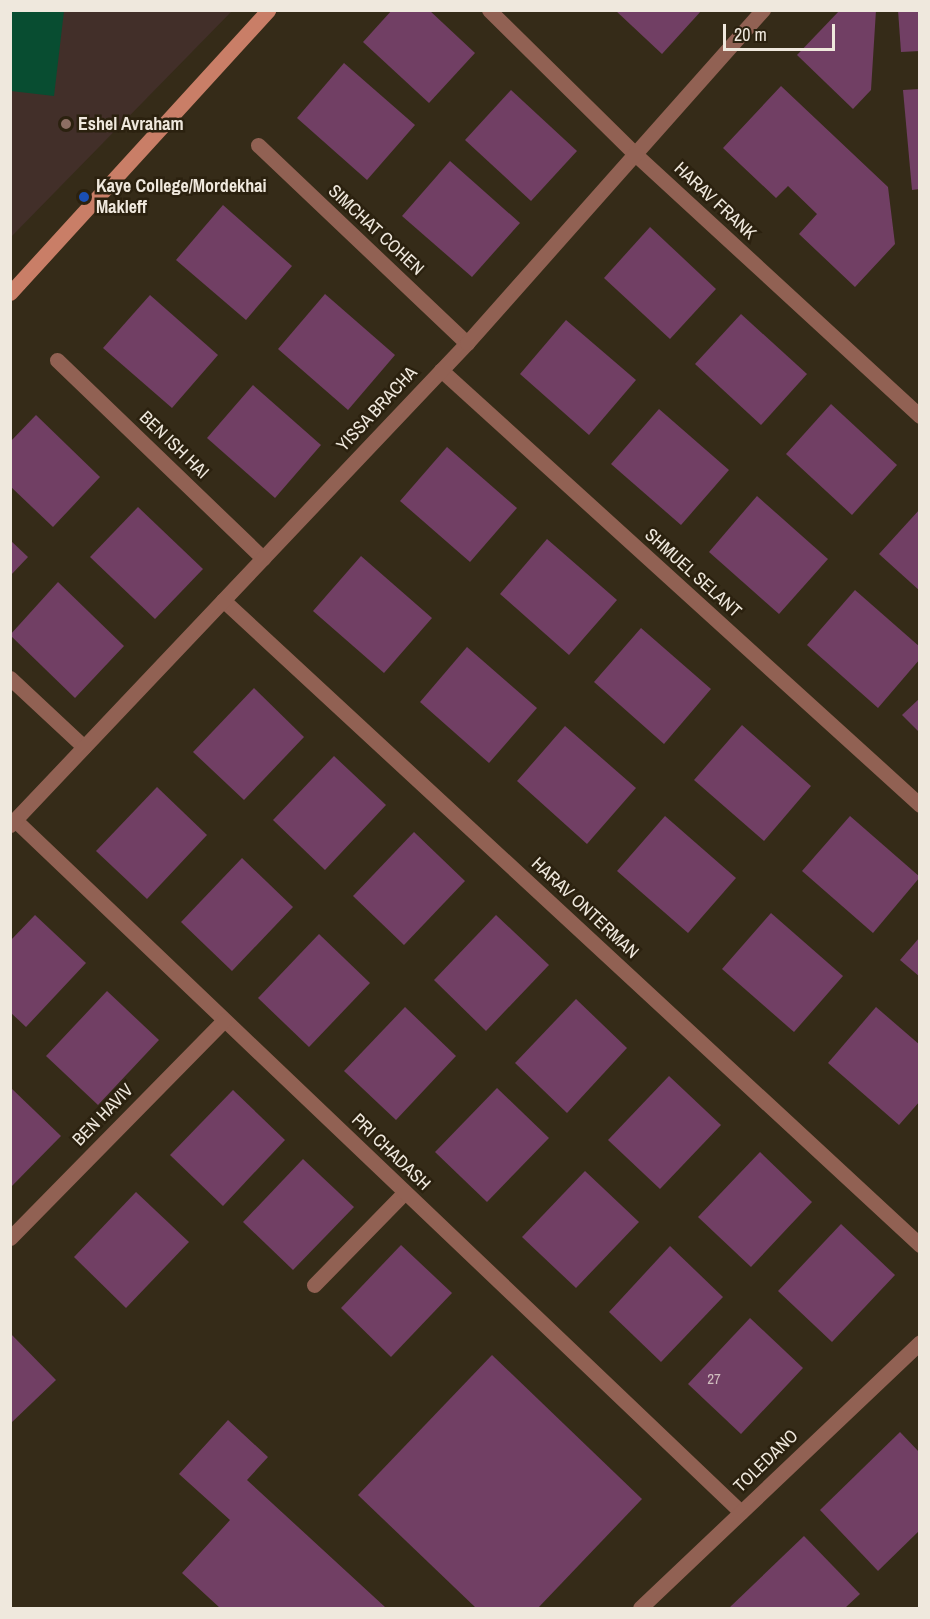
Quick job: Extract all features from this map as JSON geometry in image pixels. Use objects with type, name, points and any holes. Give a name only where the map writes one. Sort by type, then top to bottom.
[{"type":"street","points":[[10,293],[268,10]]},
{"type":"street","name":"HARAV FRANK","points":[[489,10],[635,154],[920,416]]},
{"type":"street","name":"YISSA BRACHA","points":[[13,823],[467,343],[763,10]]},
{"type":"street","name":"SIMCHAT COHEN","points":[[258,145],[467,343]]},
{"type":"street","name":"BEN ISH HAI","points":[[57,360],[263,558]]},
{"type":"street","name":"SHMUEL SELANT","points":[[441,370],[920,805]]},
{"type":"street","name":"HARAV ONTERMAN","points":[[223,600],[920,1245]]},
{"type":"street","points":[[10,678],[84,747]]},
{"type":"street","name":"PRI CHADASH","points":[[13,823],[224,1020],[741,1512]]},
{"type":"street","name":"BEN HAVIV","points":[[10,1238],[224,1020]]},
{"type":"street","points":[[314,1285],[405,1192]]},
{"type":"street","name":"TOLEDANO","points":[[640,1608],[920,1342]]},
{"type":"shaded area","name":"Eshel Avraham","points":[[11,11],[232,11],[11,237]]},
{"type":"green space","points":[[11,10],[64,11],[54,96],[11,91]]},
{"type":"building","points":[[392,10],[429,10],[475,53],[429,103],[363,42]]},
{"type":"building","points":[[615,10],[702,10],[662,54]]},
{"type":"building","points":[[840,10],[876,10],[871,90],[853,109],[797,55]]},
{"type":"building","points":[[898,10],[920,10],[920,51],[901,52]]},
{"type":"building","points":[[344,63],[415,125],[367,180],[297,118]]},
{"type":"building","points":[[781,86],[888,187],[895,244],[855,287],[799,234],[817,214],[788,186],[776,198],[723,148]]},
{"type":"building","points":[[920,89],[920,189],[912,190],[903,90]]},
{"type":"building","points":[[511,90],[577,151],[531,201],[465,140]]},
{"type":"building","points":[[450,161],[520,223],[472,277],[402,216]]},
{"type":"building","points":[[223,205],[292,266],[246,320],[176,260]]},
{"type":"building","points":[[650,227],[716,289],[670,339],[604,278]]},
{"type":"building","points":[[325,294],[395,355],[348,410],[278,349]]},
{"type":"building","points":[[150,295],[218,355],[172,408],[103,348]]},
{"type":"building","points":[[741,314],[807,374],[761,425],[695,364]]},
{"type":"building","points":[[566,320],[636,380],[589,435],[520,374]]},
{"type":"building","points":[[253,385],[321,445],[275,498],[207,438]]},
{"type":"building","points":[[831,404],[897,465],[852,515],[786,454]]},
{"type":"building","points":[[659,409],[729,470],[681,525],[611,464]]},
{"type":"building","points":[[36,415],[100,477],[53,527],[10,486],[10,442]]},
{"type":"building","points":[[447,447],[517,508],[470,562],[400,501]]},
{"type":"building","points":[[757,496],[828,559],[779,614],[709,552]]},
{"type":"building","points":[[138,507],[203,569],[155,619],[90,557]]},
{"type":"building","points":[[920,509],[920,591],[879,554]]},
{"type":"building","points":[[547,539],[617,600],[569,655],[500,594]]},
{"type":"building","points":[[10,540],[28,557],[10,576]]},
{"type":"building","points":[[361,556],[432,618],[384,673],[313,611]]},
{"type":"building","points":[[58,582],[124,646],[75,698],[10,635]]},
{"type":"building","points":[[855,590],[920,647],[920,659],[878,708],[807,645]]},
{"type":"building","points":[[641,628],[711,689],[664,744],[594,682]]},
{"type":"building","points":[[467,647],[537,708],[489,763],[420,702]]},
{"type":"building","points":[[254,688],[304,737],[244,800],[193,752]]},
{"type":"building","points":[[920,698],[920,733],[902,715]]},
{"type":"building","points":[[742,725],[811,786],[764,841],[694,780]]},
{"type":"building","points":[[565,726],[636,788],[587,844],[517,781]]},
{"type":"building","points":[[334,756],[386,805],[325,870],[273,820]]},
{"type":"building","points":[[157,787],[207,835],[147,899],[96,851]]},
{"type":"building","points":[[665,816],[736,878],[688,933],[617,871]]},
{"type":"building","points":[[850,816],[920,877],[873,933],[802,871]]},
{"type":"building","points":[[414,832],[465,881],[404,945],[353,896]]},
{"type":"building","points":[[242,858],[293,907],[232,971],[181,922]]},
{"type":"building","points":[[771,913],[843,976],[794,1032],[722,969]]},
{"type":"building","points":[[35,915],[86,963],[26,1027],[10,1012],[10,941]]},
{"type":"building","points":[[496,915],[549,965],[486,1031],[434,980]]},
{"type":"building","points":[[319,934],[370,983],[309,1047],[258,998]]},
{"type":"building","points":[[920,937],[920,977],[900,960]]},
{"type":"building","points":[[107,991],[159,1040],[98,1105],[46,1056]]},
{"type":"building","points":[[576,999],[627,1048],[567,1113],[515,1063]]},
{"type":"building","points":[[405,1007],[456,1056],[396,1120],[344,1071]]},
{"type":"building","points":[[876,1007],[920,1045],[920,1101],[899,1125],[828,1063]]},
{"type":"building","points":[[669,1076],[721,1125],[660,1189],[608,1140]]},
{"type":"building","points":[[10,1087],[61,1136],[10,1188]]},
{"type":"building","points":[[497,1088],[549,1138],[487,1202],[435,1152]]},
{"type":"building","points":[[233,1090],[285,1140],[223,1206],[170,1155]]},
{"type":"building","points":[[760,1152],[812,1202],[751,1267],[698,1217]]},
{"type":"building","points":[[303,1159],[354,1207],[293,1270],[243,1222]]},
{"type":"building","points":[[585,1171],[639,1222],[576,1288],[522,1237]]},
{"type":"building","points":[[136,1192],[189,1242],[126,1308],[74,1257]]},
{"type":"building","points":[[841,1224],[895,1275],[832,1342],[778,1291]]},
{"type":"building","points":[[401,1245],[452,1293],[391,1357],[341,1308]]},
{"type":"building","points":[[670,1246],[723,1297],[661,1362],[609,1312]]},
{"type":"building","points":[[750,1318],[803,1368],[741,1434],[688,1384]]},
{"type":"building","points":[[10,1333],[56,1380],[10,1424]]},
{"type":"building","points":[[492,1355],[642,1499],[538,1608],[476,1608],[358,1495]]},
{"type":"building","points":[[228,1420],[268,1457],[247,1480],[385,1607],[220,1608],[182,1573],[230,1520],[179,1474]]},
{"type":"building","points":[[900,1432],[920,1453],[920,1530],[878,1571],[820,1510]]},
{"type":"building","points":[[804,1536],[860,1594],[845,1608],[729,1608]]},
{"type":"place","name":"Eshel Avraham","points":[[66,124]]},
{"type":"place","name":"Kaye College/Mordekhai Makleff","points":[[84,197]]}]
